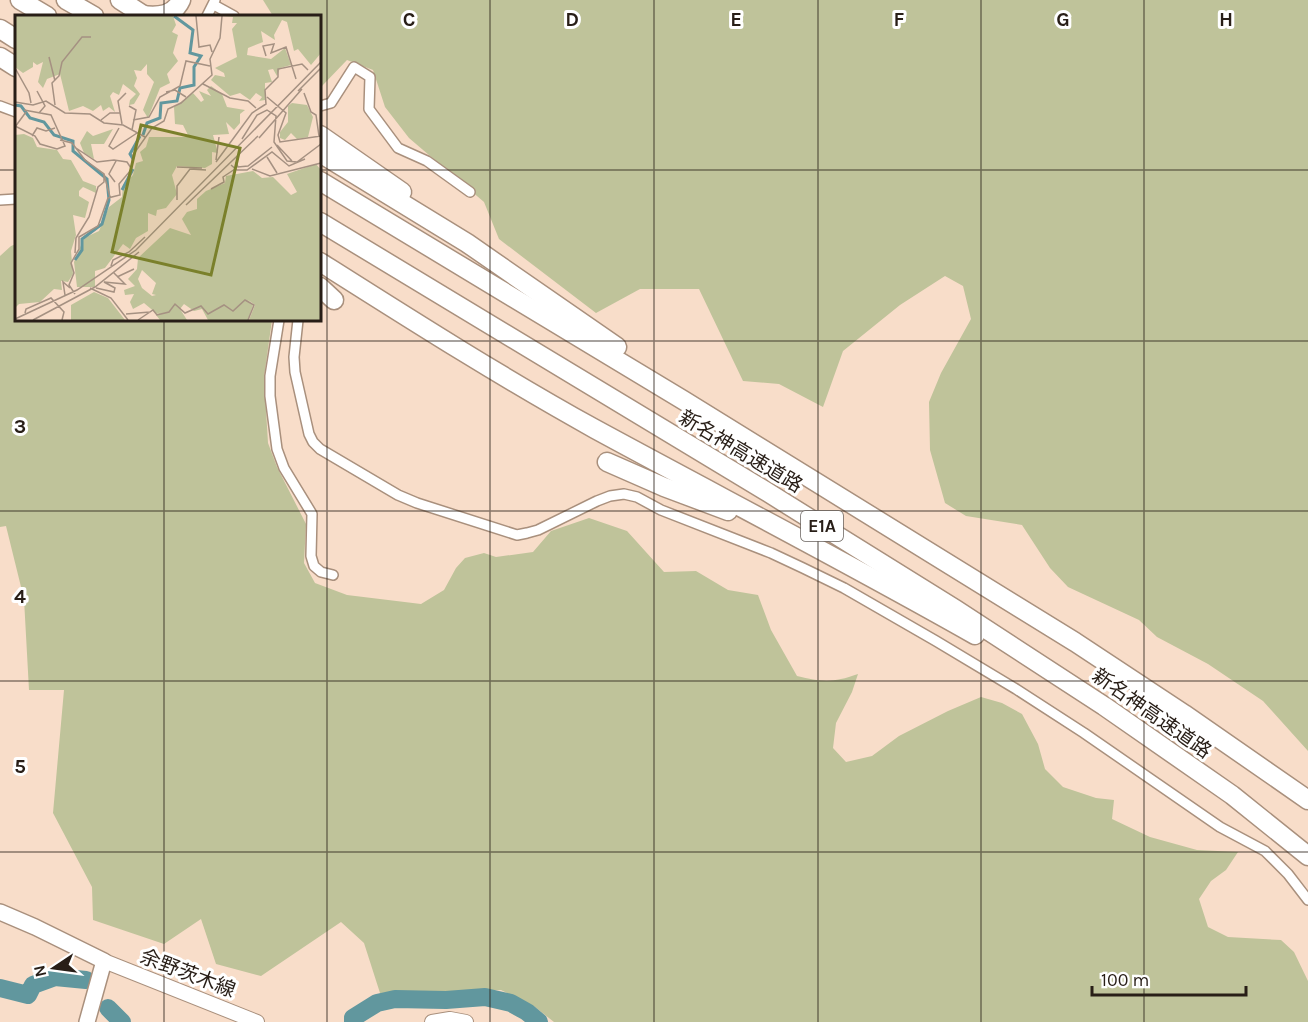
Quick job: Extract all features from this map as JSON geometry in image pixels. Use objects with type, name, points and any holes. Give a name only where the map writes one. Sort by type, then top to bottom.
[{"type":"highway","points":[[20,0],[45,15]]},
{"type":"highway","points":[[66,0],[92,15]]},
{"type":"highway","points":[[120,0],[142,15]]},
{"type":"highway","points":[[165,15],[179,5],[181,0]]},
{"type":"highway","points":[[0,29],[15,38]]},
{"type":"highway","points":[[0,57],[15,66]]},
{"type":"highway","points":[[321,136],[391,183],[467,243]]},
{"type":"highway","points":[[321,154],[467,243],[608,341],[653,368],[683,400]]},
{"type":"highway","name":"新名神高速道路","points":[[321,182],[683,400],[1075,642],[1308,800]]},
{"type":"highway","name":"新名神高速道路","points":[[321,223],[754,484],[955,609],[1104,706],[1232,795],[1308,856]]},
{"type":"highway","points":[[321,263],[525,389],[595,429],[813,545],[976,636],[1232,795]]},
{"type":"highway","points":[[321,288],[334,300]]},
{"type":"highway","points":[[607,462],[664,487],[813,545]]},
{"type":"main road","points":[[0,912],[104,961],[87,1022]]},
{"type":"main road","name":"余野茨木線","points":[[104,961],[257,1022]]},
{"type":"main road","points":[[432,1022],[450,1019],[464,1022]]},
{"type":"street","points":[[215,2],[233,15]]},
{"type":"street","points":[[321,106],[331,103],[354,67],[370,77],[369,109],[398,148],[427,161],[470,192]]},
{"type":"street","points":[[0,106],[15,112]]},
{"type":"street","points":[[0,200],[15,199]]},
{"type":"street","points":[[279,321],[270,376],[270,396],[277,449],[284,468],[312,514],[311,556],[314,566],[321,572],[333,575]]},
{"type":"street","points":[[298,321],[294,357],[295,372],[309,434],[313,442],[320,449],[398,495],[517,535],[538,530],[610,496],[624,494],[637,497],[661,510],[771,553],[844,588],[1046,708],[1220,827],[1265,851],[1288,874],[1308,900]]},
{"type":"green space","points":[[263,0],[1308,0],[1308,751],[1263,701],[1208,664],[1157,637],[1139,620],[1068,587],[1050,568],[1022,525],[966,516],[945,503],[930,450],[929,402],[941,373],[971,319],[963,286],[945,276],[900,305],[843,351],[823,407],[779,384],[743,381],[699,289],[640,289],[596,313],[499,239],[484,202],[409,138],[385,107],[373,70],[347,60],[321,86],[321,15],[272,15]]},
{"type":"green space","points":[[15,244],[15,321],[272,321],[264,377],[268,443],[277,467],[306,524],[304,563],[315,583],[347,595],[421,604],[444,590],[456,568],[465,558],[484,553],[496,557],[533,552],[551,531],[589,518],[627,531],[664,572],[696,571],[728,590],[758,595],[771,630],[797,676],[828,681],[858,674],[852,692],[836,723],[833,748],[846,762],[872,756],[899,736],[981,697],[1002,703],[1022,714],[1038,744],[1045,769],[1063,787],[1096,798],[1114,800],[1112,819],[1150,837],[1197,850],[1238,852],[1226,870],[1211,881],[1199,899],[1208,927],[1228,937],[1281,940],[1294,952],[1308,981],[1308,1022],[554,1022],[535,1007],[501,990],[380,993],[364,943],[341,922],[261,976],[216,964],[201,919],[164,944],[93,920],[92,887],[53,813],[64,690],[29,690],[24,599],[6,526],[0,527],[0,256]]},
{"type":"waterway","points":[[0,988],[28,995],[33,985],[55,977],[86,980]]},
{"type":"waterway","points":[[353,1022],[353,1018],[377,1003],[395,999],[446,1000],[485,997],[511,1003],[539,1022]]},
{"type":"waterway","points":[[108,1008],[122,1022]]}]
